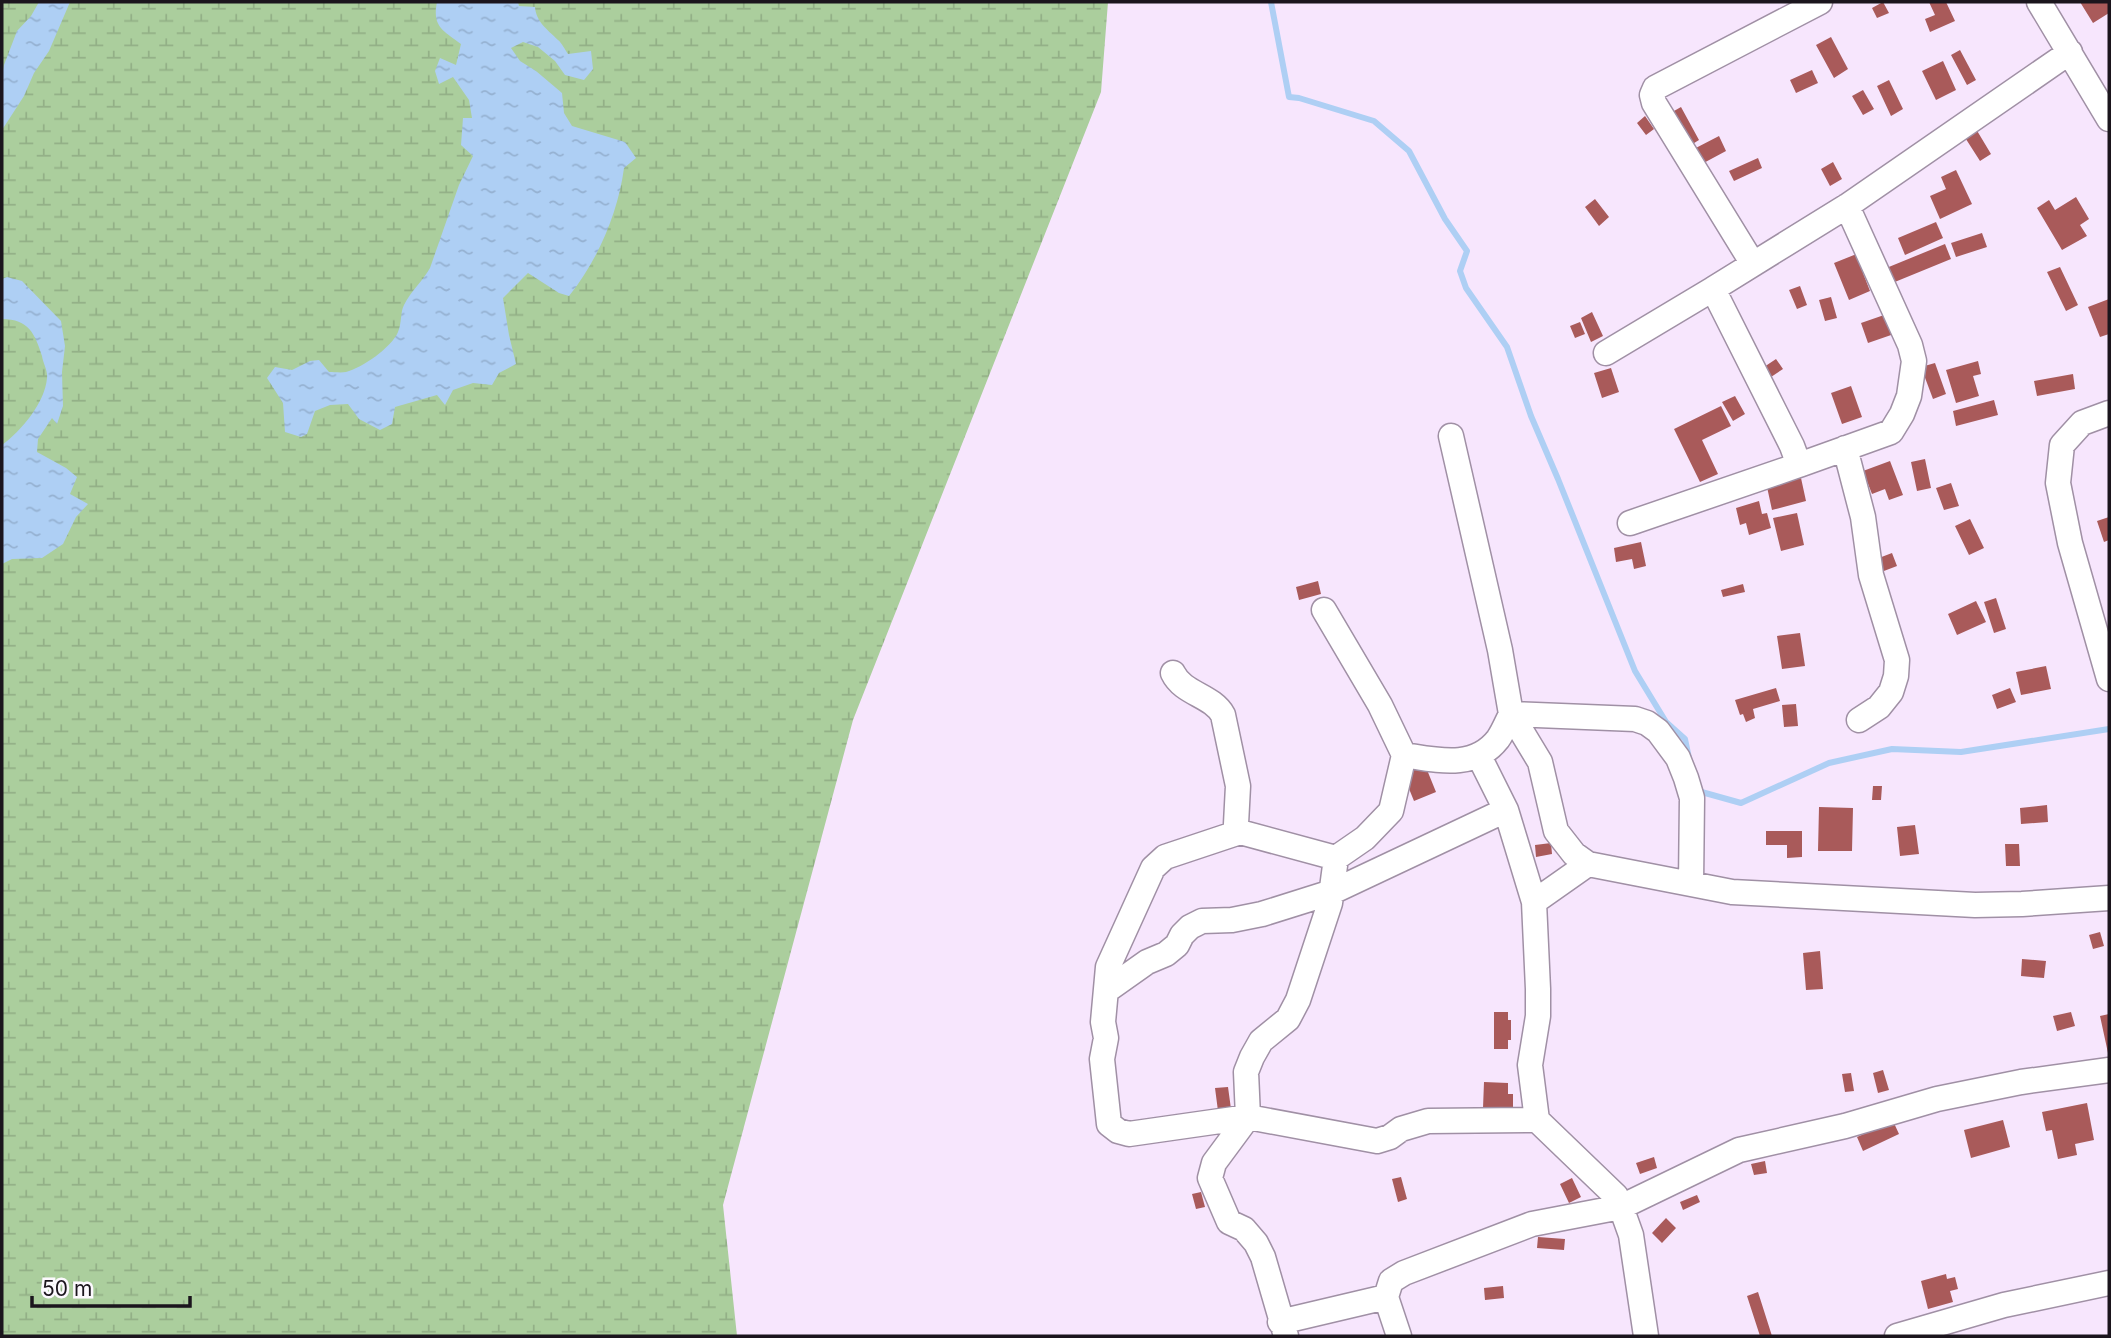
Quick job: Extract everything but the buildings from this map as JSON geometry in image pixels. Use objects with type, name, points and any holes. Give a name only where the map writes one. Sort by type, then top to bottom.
[{"type":"street","points":[[1753,264],[1654,103],[1652,95],[1655,89],[1820,2]]},
{"type":"street","points":[[2039,2],[2109,119]]},
{"type":"street","points":[[1606,353],[1847,206],[2070,52]]},
{"type":"street","points":[[1630,523],[1891,432],[1909,396],[1914,361],[1910,345],[1847,206]]},
{"type":"street","points":[[1713,289],[1799,465]]},
{"type":"street","points":[[2109,413],[2082,423],[2062,445],[2058,483],[2070,543],[2109,679]]},
{"type":"street","points":[[1451,436],[1500,650],[1511,714],[1540,762],[1556,831],[1574,854],[1588,864],[1732,892],[1975,905],[2109,898]]},
{"type":"street","points":[[1845,448],[1863,517],[1871,575],[1897,660],[1891,692],[1879,707],[1860,720]]},
{"type":"street","points":[[1324,610],[1380,705],[1404,755],[1391,811],[1366,838],[1336,858],[1240,832],[1165,857],[1153,868],[1108,967],[1103,1022],[1106,1038],[1102,1059],[1109,1124],[1129,1135],[1248,1117],[1377,1141],[1390,1137],[1401,1129],[1428,1121],[1537,1120]]},
{"type":"street","points":[[1173,673],[1181,685],[1217,706],[1223,715],[1238,786],[1236,824],[1240,832]]},
{"type":"street","points":[[1404,755],[1447,762],[1479,756],[1497,739],[1511,714]]},
{"type":"street","points":[[1511,714],[1635,719],[1658,731],[1678,758],[1692,798],[1691,884]]},
{"type":"street","points":[[1479,756],[1506,810],[1534,902],[1538,1016],[1530,1065],[1537,1120],[1616,1196],[1631,1235],[1646,1336]]},
{"type":"street","points":[[1106,991],[1147,962],[1172,950],[1189,927],[1202,921],[1232,920],[1262,914],[1332,892],[1506,810]]},
{"type":"street","points":[[1336,858],[1330,903],[1298,1000],[1288,1019],[1261,1041],[1252,1057],[1247,1072],[1248,1117],[1214,1163],[1210,1178],[1229,1222],[1244,1229],[1263,1257],[1283,1329],[1386,1297]]},
{"type":"street","points":[[1534,902],[1588,864]]},
{"type":"street","points":[[1399,1336],[1386,1297],[1391,1281],[1404,1273],[1532,1224],[1621,1207],[1739,1150],[1845,1126],[1937,1099],[2021,1082],[2109,1070]]},
{"type":"street","points":[[1897,1336],[2004,1305],[2109,1283]]},
{"type":"green space","points":[[2,2],[1108,2],[1101,92],[853,720],[723,1205],[737,1336],[2,1336]]},
{"type":"water","points":[[39,2],[70,2],[49,51],[2,130],[4,65],[17,31]]},
{"type":"water","points":[[437,2],[518,2],[519,6],[535,7],[540,21],[568,54],[591,51],[593,69],[584,80],[565,75],[555,61],[538,47],[523,42],[511,48],[520,61],[562,93],[564,113],[572,126],[625,142],[636,158],[624,168],[612,219],[598,252],[569,296],[559,293],[528,273],[503,298],[516,364],[499,373],[492,385],[473,383],[453,390],[445,405],[437,395],[395,407],[392,424],[380,430],[359,419],[348,404],[330,405],[315,411],[307,434],[301,437],[285,432],[283,403],[267,378],[275,367],[292,370],[310,361],[319,360],[329,372],[346,372],[368,362],[390,344],[398,332],[404,305],[430,268],[459,185],[473,156],[461,145],[463,118],[472,118],[469,100],[453,77],[439,84],[435,71],[440,58],[456,65],[461,44],[440,27],[436,17]]},
{"type":"water","points":[[7,277],[22,281],[61,321],[65,346],[62,372],[63,406],[57,424],[52,418],[38,439],[37,452],[77,477],[70,494],[88,504],[76,517],[63,544],[42,558],[12,559],[2,564],[2,445],[17,432],[37,406],[47,375],[30,329],[19,322],[2,319],[2,279]]},
{"type":"waterway","points":[[1271,2],[1289,97],[1374,121],[1409,151],[1445,219],[1467,251],[1460,271],[1466,288],[1507,347],[1531,416],[1635,671],[1666,722],[1685,739],[1689,758]]},
{"type":"waterway","points":[[1698,791],[1741,803],[1829,763],[1892,749],[1961,752],[2109,729]]}]
